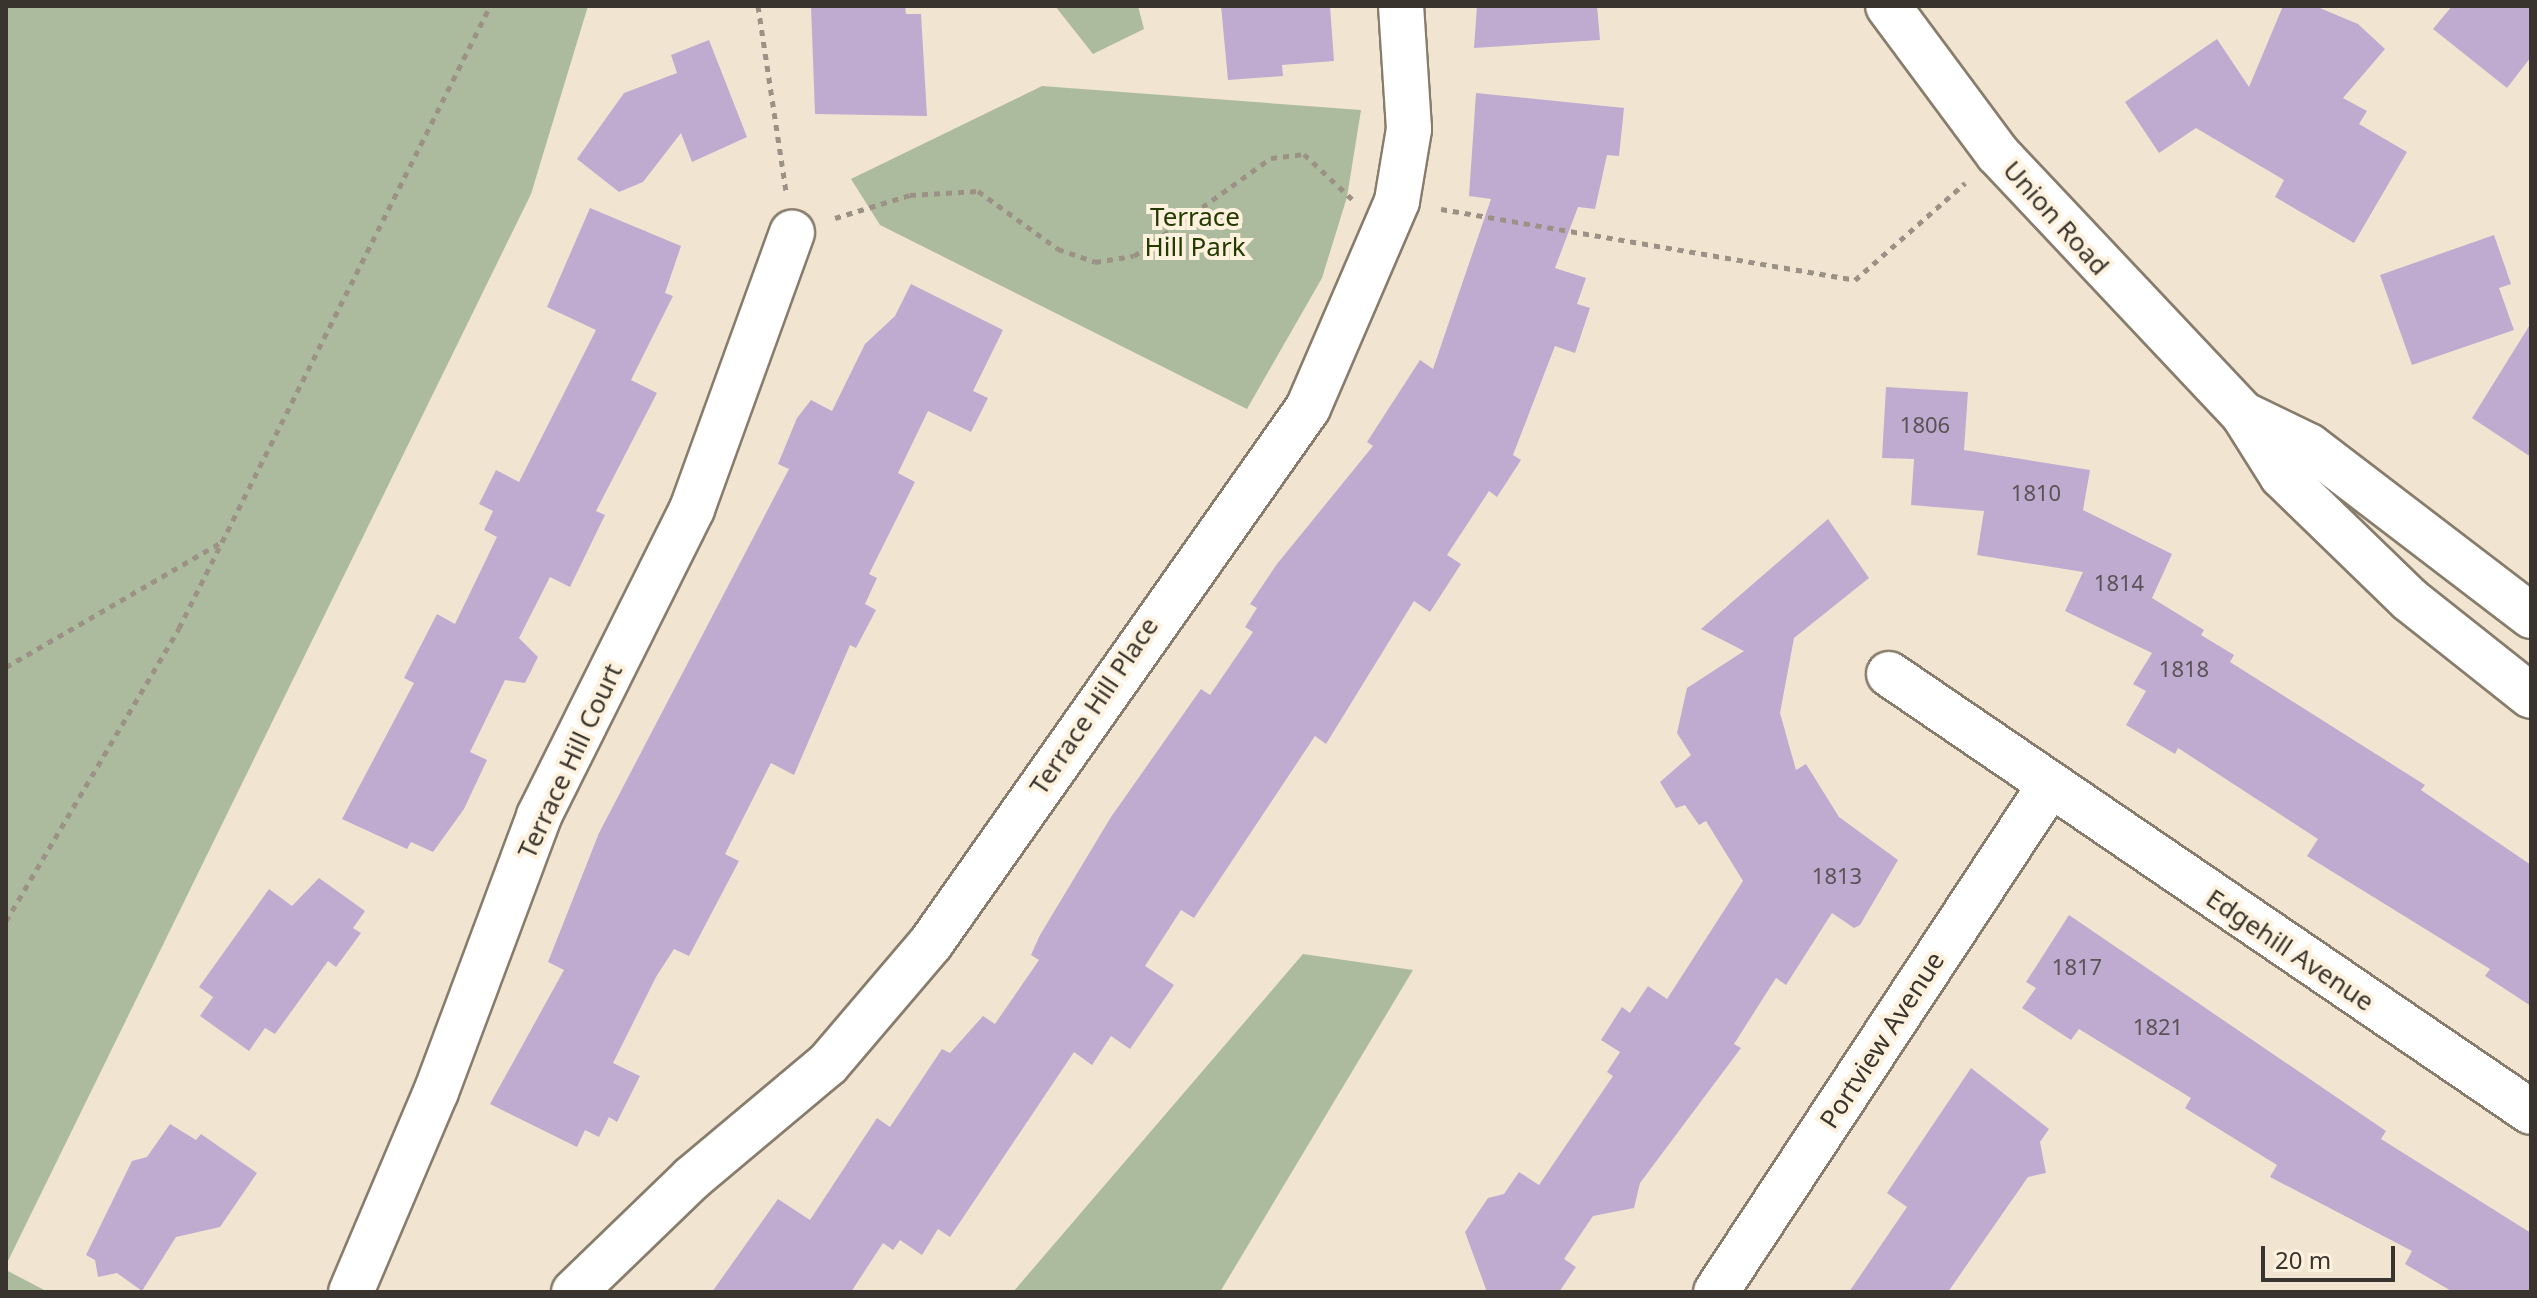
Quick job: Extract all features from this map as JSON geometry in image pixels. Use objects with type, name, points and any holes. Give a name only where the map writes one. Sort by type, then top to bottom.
[{"type":"street","name":"Terrace Hill Place","points":[[574,1292],[692,1178],[828,1064],[931,943],[1308,408],[1394,207],[1409,129],[1401,6]]},
{"type":"street","name":"Union Road","points":[[1888,6],[1998,154],[2243,414],[2293,486],[2410,600],[2531,696]]},
{"type":"street","name":"Terrace Hill Court","points":[[351,1292],[436,1092],[539,816],[692,509],[792,232]]},
{"type":"street","name":"Union Road","points":[[2243,414],[2309,446],[2531,616]]},
{"type":"street","name":"Edgehill Avenue","points":[[1889,674],[2048,788],[2531,1112]]},
{"type":"street","name":"Portview Avenue","points":[[1716,1292],[2048,788]]},
{"type":"path","points":[[6,921],[222,542],[490,6]]},
{"type":"path","points":[[758,6],[792,232],[910,195],[978,191],[1058,249],[1095,262],[1134,256],[1271,158],[1304,154],[1344,197],[1855,280],[1998,154]]},
{"type":"path","points":[[6,667],[222,542]]},
{"type":"green space","points":[[6,6],[588,6],[531,194],[6,1265]]},
{"type":"green space","points":[[1055,6],[1138,6],[1144,29],[1093,54]]},
{"type":"green space","name":"Terrace Hill Park","points":[[1042,86],[1361,110],[1347,197],[1322,278],[1247,409],[880,225],[851,179]]},
{"type":"green space","points":[[1303,954],[1413,970],[1220,1292],[1013,1292]]},
{"type":"green space","points":[[6,1270],[48,1292],[6,1292]]},
{"type":"building","points":[[811,6],[905,6],[906,14],[921,14],[927,116],[815,114]]},
{"type":"building","points":[[1221,6],[1330,6],[1334,61],[1282,65],[1283,76],[1228,80]]},
{"type":"building","points":[[1477,6],[1597,6],[1600,40],[1474,48]]},
{"type":"building","points":[[2283,6],[2315,6],[2358,24],[2385,49],[2343,98],[2367,111],[2359,124],[2407,152],[2354,243],[2275,197],[2284,180],[2196,128],[2159,153],[2125,102],[2217,39],[2249,87]]},
{"type":"building","points":[[2452,6],[2531,6],[2531,57],[2507,88],[2433,29]]},
{"type":"building","points":[[709,40],[747,137],[692,162],[681,133],[643,182],[619,192],[577,159],[624,93],[677,73],[671,55]]},
{"type":"building","points":[[1476,93],[1624,108],[1619,156],[1607,155],[1595,209],[1578,207],[1555,268],[1586,278],[1577,304],[1590,308],[1575,353],[1555,346],[1513,455],[1521,460],[1497,497],[1489,491],[1447,555],[1461,564],[1430,612],[1414,601],[1326,744],[1315,736],[1194,918],[1181,910],[1145,966],[1174,985],[1130,1049],[1111,1036],[1092,1065],[1074,1052],[950,1237],[938,1229],[922,1255],[900,1240],[893,1250],[883,1243],[851,1292],[712,1292],[778,1199],[810,1220],[877,1118],[890,1127],[942,1049],[950,1053],[983,1016],[995,1024],[1039,960],[1031,955],[1040,935],[1111,817],[1201,689],[1210,695],[1253,632],[1245,627],[1257,608],[1250,604],[1277,564],[1373,446],[1367,442],[1420,360],[1433,369],[1491,199],[1469,196]]},
{"type":"building","points":[[590,208],[681,246],[665,293],[673,296],[631,380],[657,393],[596,511],[605,515],[570,587],[550,577],[519,638],[538,657],[525,683],[505,680],[470,752],[487,760],[464,809],[433,852],[411,842],[407,849],[342,819],[414,683],[404,678],[437,614],[455,624],[497,537],[484,530],[493,511],[479,504],[496,470],[519,482],[596,330],[547,307]]},
{"type":"building","points":[[2494,235],[2511,284],[2499,288],[2514,330],[2412,365],[2380,275]]},
{"type":"building","points":[[911,284],[1003,330],[973,391],[988,398],[971,432],[928,411],[898,473],[915,482],[869,574],[877,578],[865,604],[876,610],[856,648],[850,645],[794,775],[771,763],[725,854],[739,861],[689,956],[674,949],[656,977],[613,1063],[640,1076],[617,1122],[609,1117],[599,1137],[585,1130],[577,1147],[490,1104],[564,970],[548,962],[599,833],[789,469],[778,464],[797,418],[811,400],[832,411],[865,344],[895,316]]},
{"type":"building","points":[[2531,323],[2531,457],[2472,418]]},
{"type":"building","points":[[1886,387],[1968,392],[1964,450],[2090,470],[2083,510],[2172,554],[2152,598],[2204,630],[2201,635],[2234,655],[2230,662],[2425,785],[2421,790],[2531,865],[2531,1006],[2485,976],[2490,969],[2307,856],[2318,839],[2178,748],[2175,754],[2126,725],[2146,691],[2133,684],[2152,653],[2065,611],[2083,572],[1977,555],[1984,511],[1911,505],[1914,459],[1882,458]]},
{"type":"building","points":[[1828,519],[1869,578],[1794,638],[1780,713],[1796,770],[1806,764],[1839,817],[1898,860],[1860,925],[1854,928],[1832,913],[1786,985],[1776,978],[1734,1044],[1741,1048],[1640,1183],[1634,1208],[1593,1216],[1564,1259],[1576,1267],[1559,1292],[1487,1292],[1465,1232],[1488,1198],[1504,1194],[1519,1172],[1539,1185],[1613,1076],[1607,1072],[1620,1052],[1601,1040],[1622,1007],[1630,1013],[1648,986],[1667,999],[1743,881],[1706,821],[1699,825],[1685,805],[1676,808],[1660,782],[1691,755],[1677,733],[1687,688],[1744,651],[1701,629]]},
{"type":"building","points":[[319,878],[365,911],[353,928],[361,933],[336,967],[328,961],[275,1034],[265,1028],[249,1051],[200,1016],[213,997],[199,987],[269,889],[292,906]]},
{"type":"building","points":[[2069,915],[2386,1131],[2381,1139],[2531,1233],[2531,1292],[2453,1292],[2405,1264],[2412,1251],[2270,1177],[2277,1165],[2185,1108],[2191,1098],[2079,1029],[2071,1040],[2022,1008],[2036,988],[2026,982]]},
{"type":"building","points":[[1971,1068],[2049,1129],[2040,1142],[2046,1173],[2028,1177],[1948,1292],[1849,1292],[1907,1207],[1887,1193]]},
{"type":"building","points":[[170,1124],[196,1140],[201,1134],[257,1173],[220,1227],[176,1237],[142,1291],[117,1273],[98,1277],[95,1260],[86,1255],[132,1161],[147,1157]]}]
